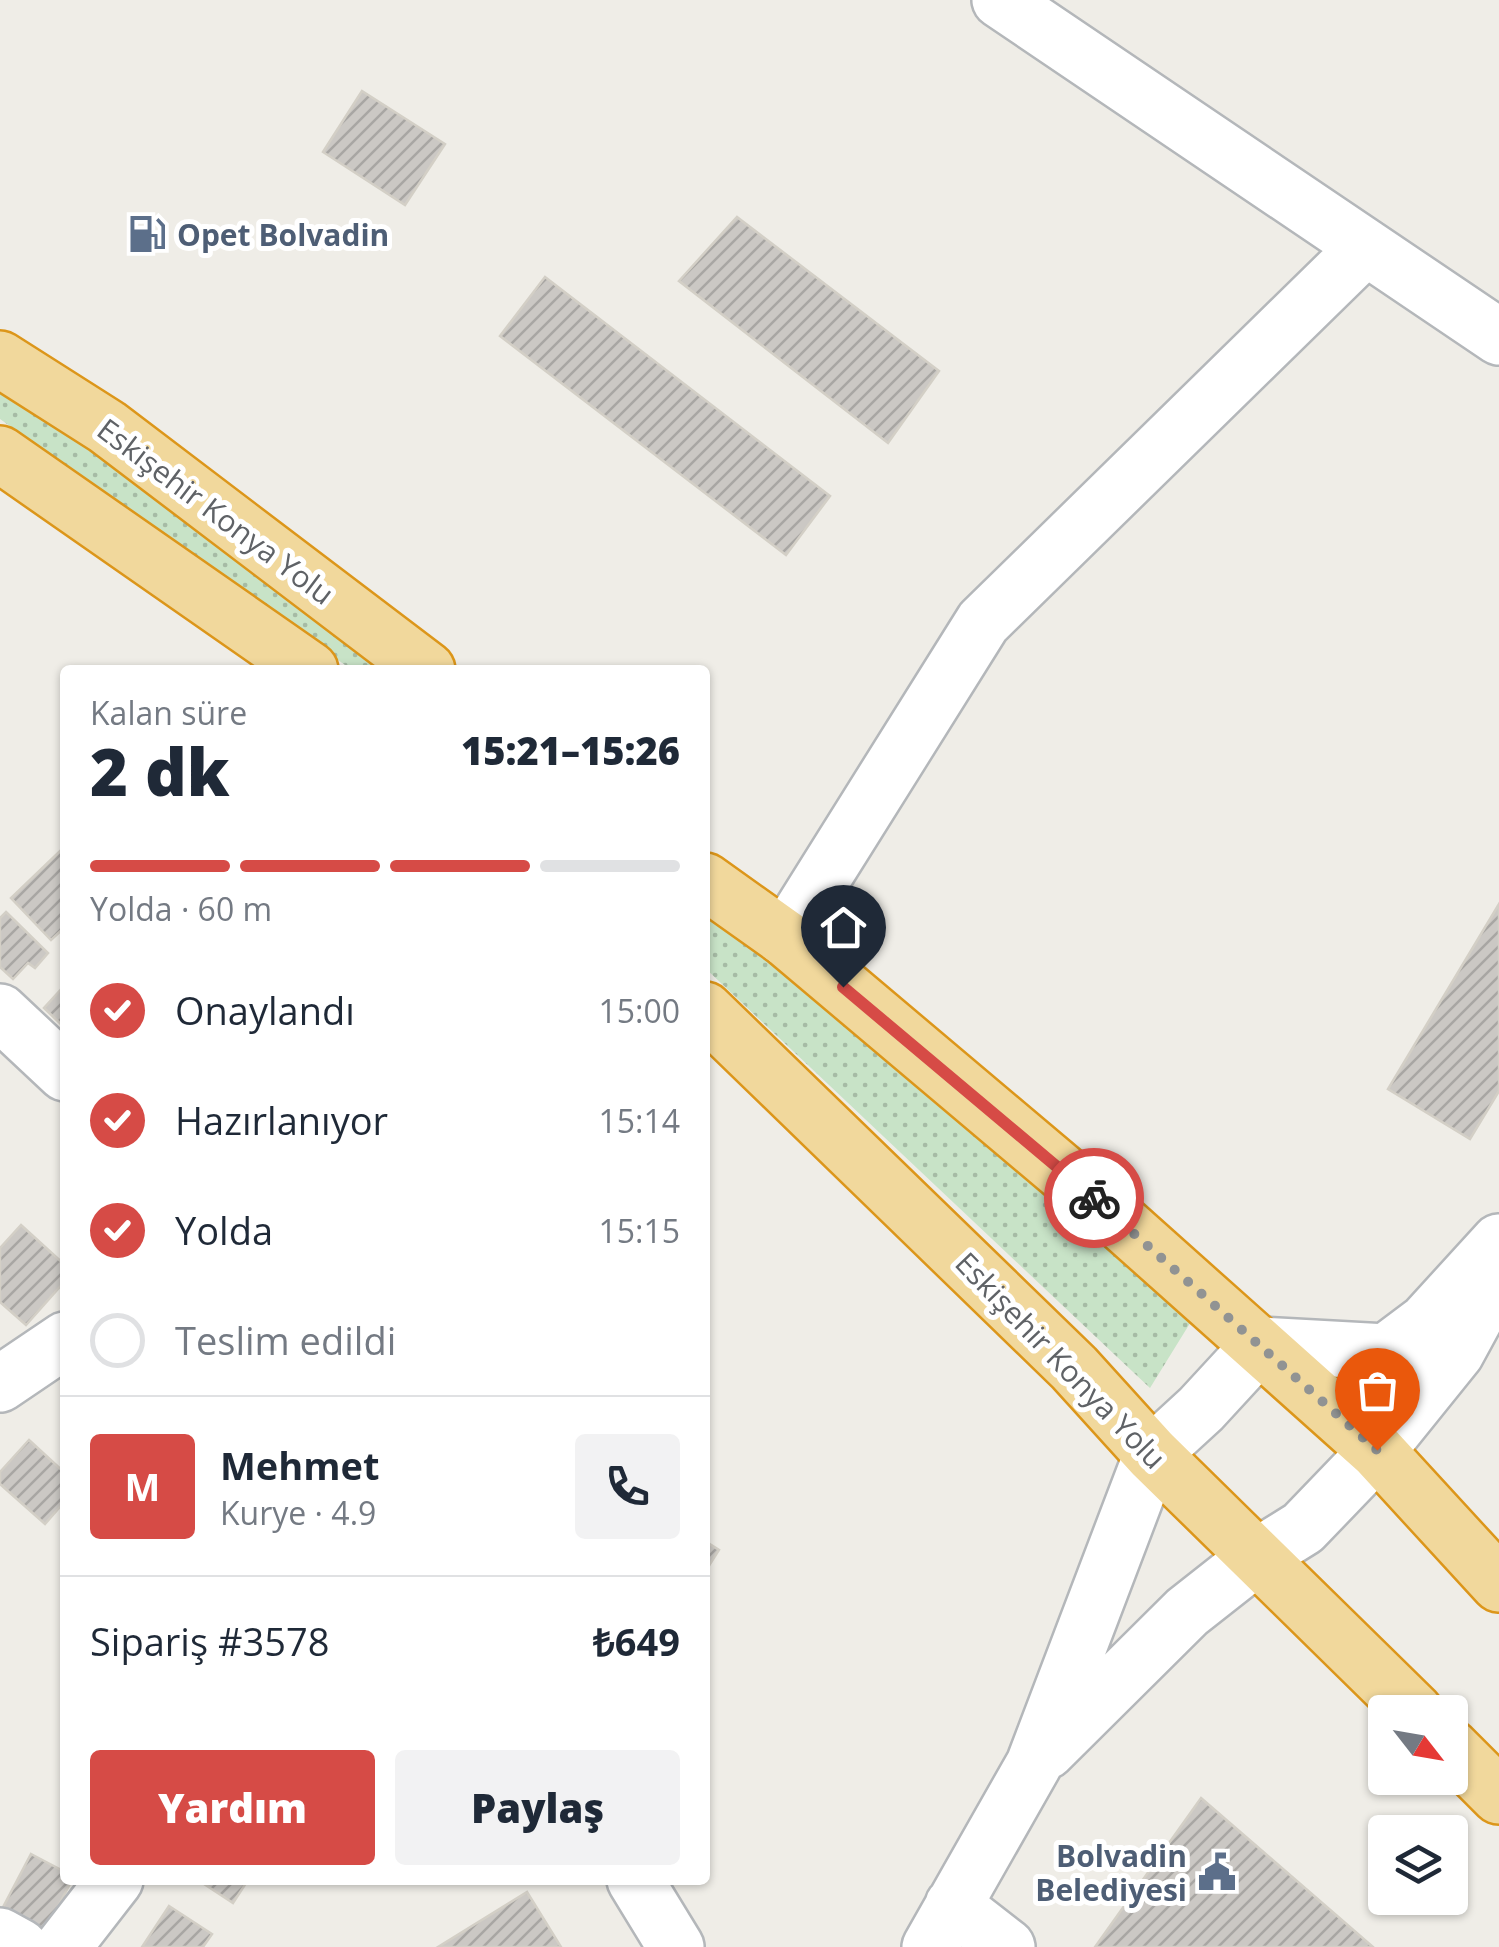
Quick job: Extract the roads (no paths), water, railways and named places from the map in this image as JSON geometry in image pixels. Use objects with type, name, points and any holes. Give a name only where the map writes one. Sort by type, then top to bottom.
[{"type":"highway","name":"Eskişehir Konya Yolu","points":[[0,360],[107,427],[420,665]]},
{"type":"highway","points":[[0,454],[303,665]]},
{"type":"highway","points":[[710,884],[784,938],[1106,1208],[1260,1344],[1377,1450],[1499,1584]]},
{"type":"highway","name":"Eskişehir Konya Yolu","points":[[710,1015],[1074,1368],[1152,1454],[1398,1695]]},
{"type":"highway","points":[[1468,1765],[1499,1796]]},
{"type":"street","points":[[1000,0],[1499,337]]},
{"type":"street","points":[[784,938],[983,622],[1366,247]]},
{"type":"street","points":[[0,1012],[60,1068]]},
{"type":"street","points":[[1007,1947],[942,1926],[1034,1764],[1152,1454],[1201,1409],[1260,1344],[1386,1352],[1426,1322],[1499,1242]]},
{"type":"street","points":[[1034,1764],[1186,1612],[1258,1556],[1303,1528],[1377,1450],[1456,1353],[1499,1274]]},
{"type":"street","points":[[0,1384],[60,1343]]},
{"type":"street","points":[[63,1947],[110,1885]]},
{"type":"street","points":[[637,1885],[676,1947]]},
{"type":"street","points":[[0,1936],[20,1947]]},
{"type":"place","name":"Opet Bolvadin","points":[[147,234]]},
{"type":"place","name":"Bolvadin Belediyesi","points":[[1217,1872]]}]
